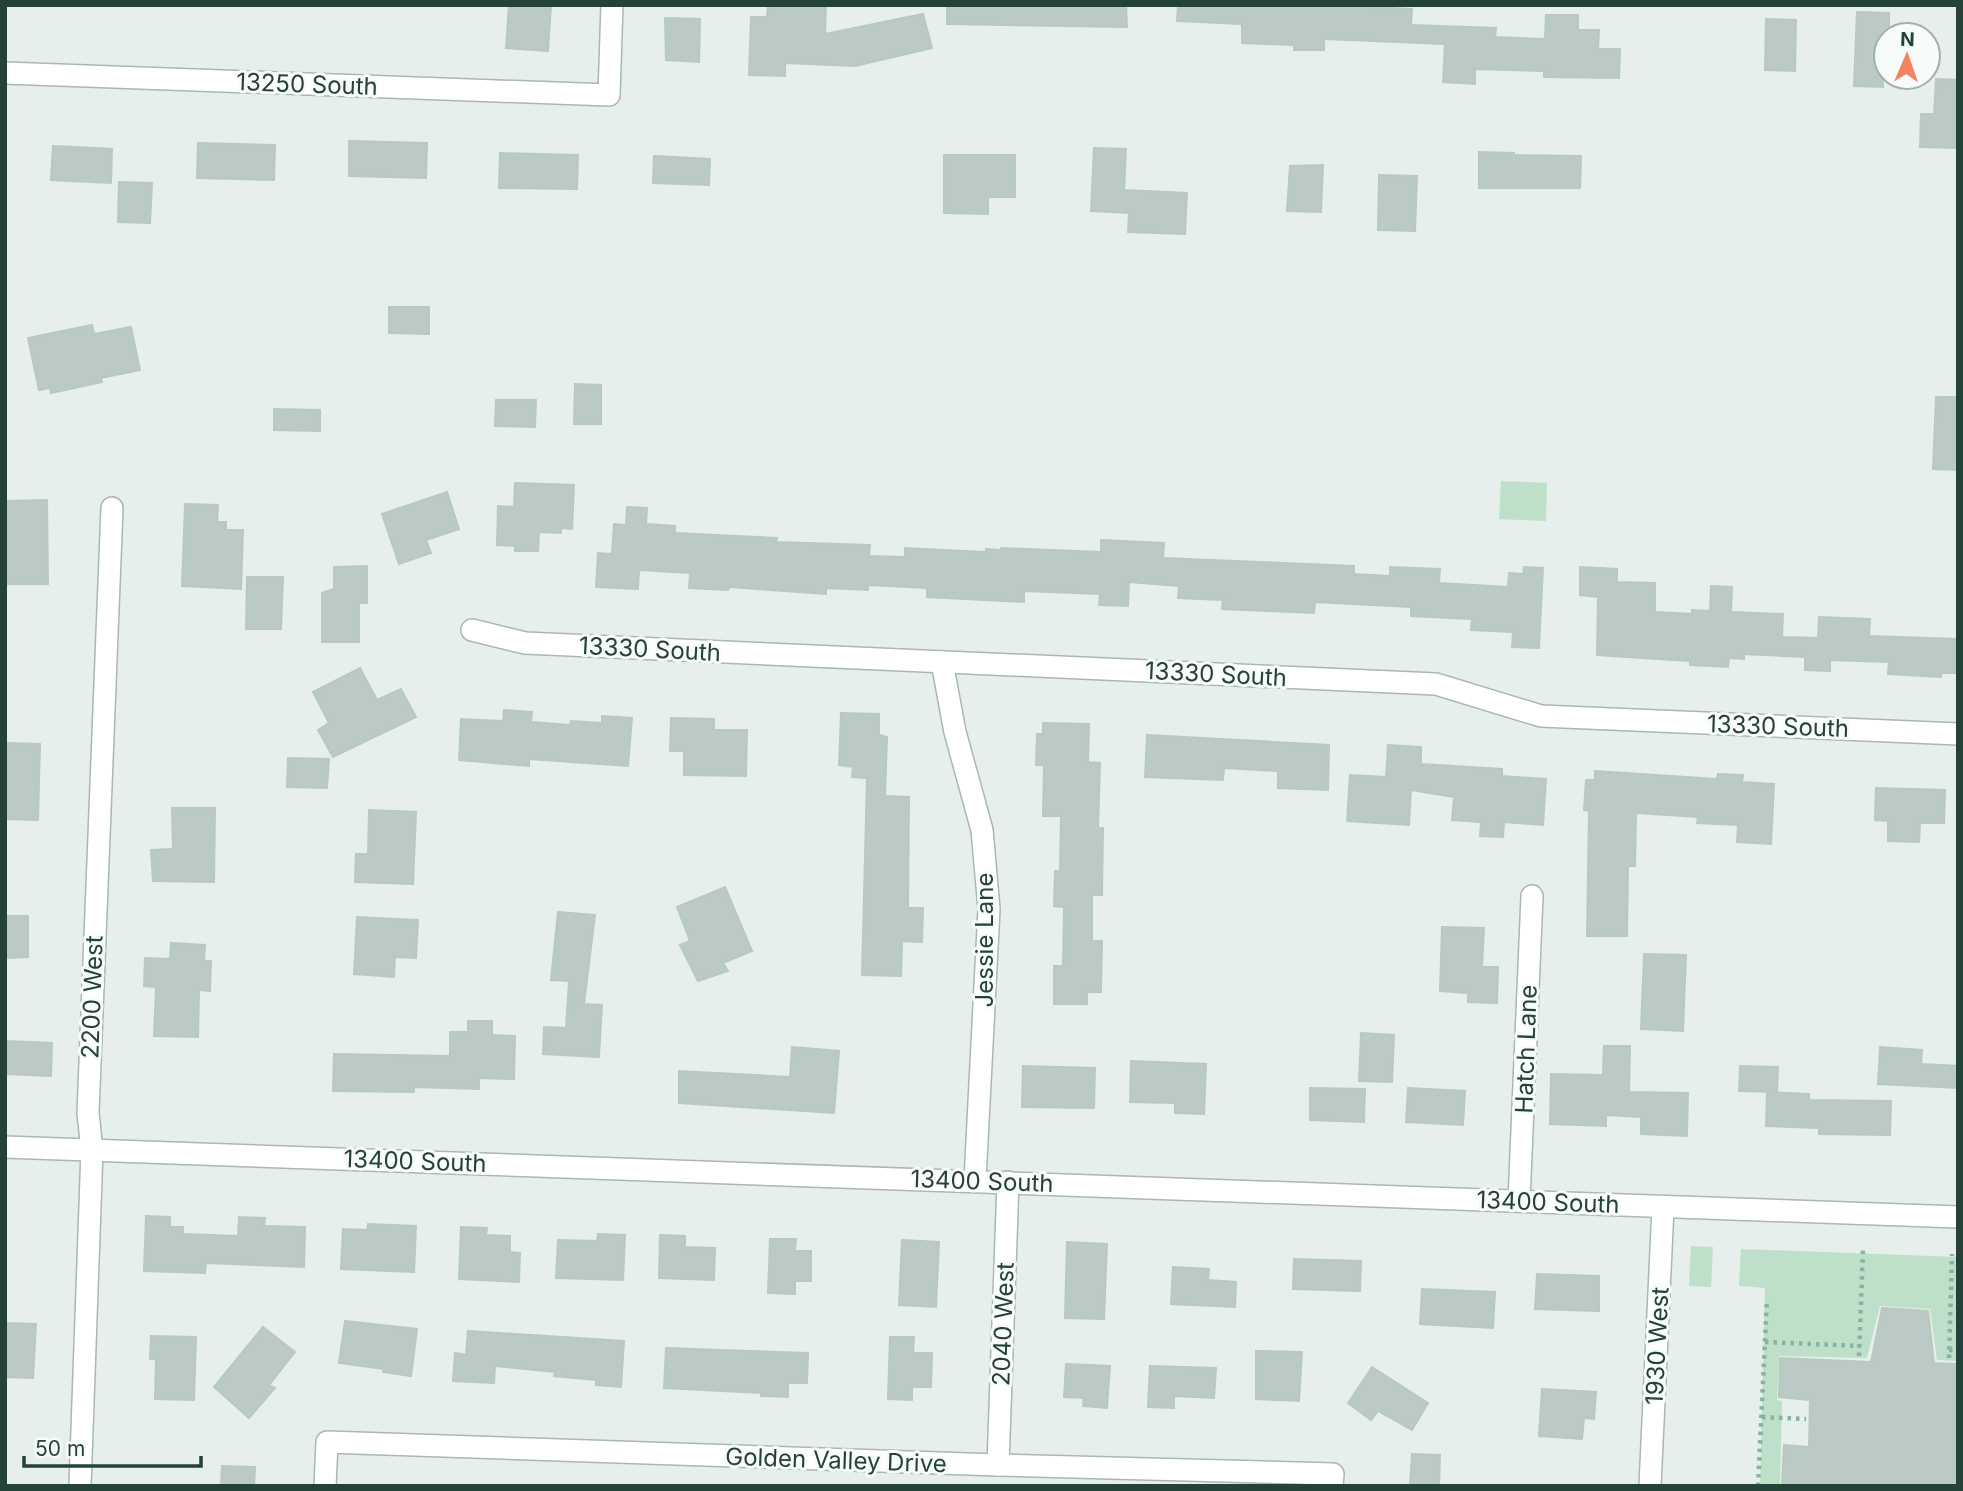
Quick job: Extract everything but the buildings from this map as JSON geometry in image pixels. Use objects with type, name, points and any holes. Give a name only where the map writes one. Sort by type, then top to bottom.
[{"type":"street","name":"13250 South","points":[[5,73],[609,95],[612,5]]},
{"type":"street","name":"2200 West","points":[[80,1486],[92,1150],[88,1113],[111,508]]},
{"type":"street","name":"13330 South","points":[[472,630],[525,643],[1436,684],[1541,716],[1958,733]]},
{"type":"street","name":"Jessie Lane","points":[[942,662],[955,732],[982,830],[989,909],[975,1180]]},
{"type":"street","name":"Hatch Lane","points":[[1519,1202],[1532,896]]},
{"type":"street","name":"13400 South","points":[[5,1147],[1958,1217]]},
{"type":"street","name":"2040 West","points":[[998,1465],[1008,1182]]},
{"type":"street","name":"1930 West","points":[[1650,1486],[1663,1206]]},
{"type":"street","name":"Golden Valley Drive","points":[[325,1486],[327,1442],[1333,1474],[1332,1486]]},
{"type":"path","points":[[1859,1356],[1863,1250]]},
{"type":"path","points":[[1949,1358],[1952,1254]]},
{"type":"path","points":[[1758,1486],[1768,1299]]},
{"type":"path","points":[[1765,1342],[1860,1346]]},
{"type":"path","points":[[1949,1350],[1958,1350]]},
{"type":"path","points":[[1762,1417],[1806,1419]]},
{"type":"green space","points":[[1501,481],[1547,483],[1546,521],[1499,519]]},
{"type":"green space","points":[[1691,1246],[1713,1247],[1711,1287],[1689,1286]]},
{"type":"green space","points":[[1741,1249],[1958,1257],[1958,1361],[1937,1360],[1930,1309],[1880,1306],[1867,1358],[1779,1356],[1777,1400],[1782,1401],[1780,1486],[1760,1486],[1765,1288],[1739,1286]]}]
